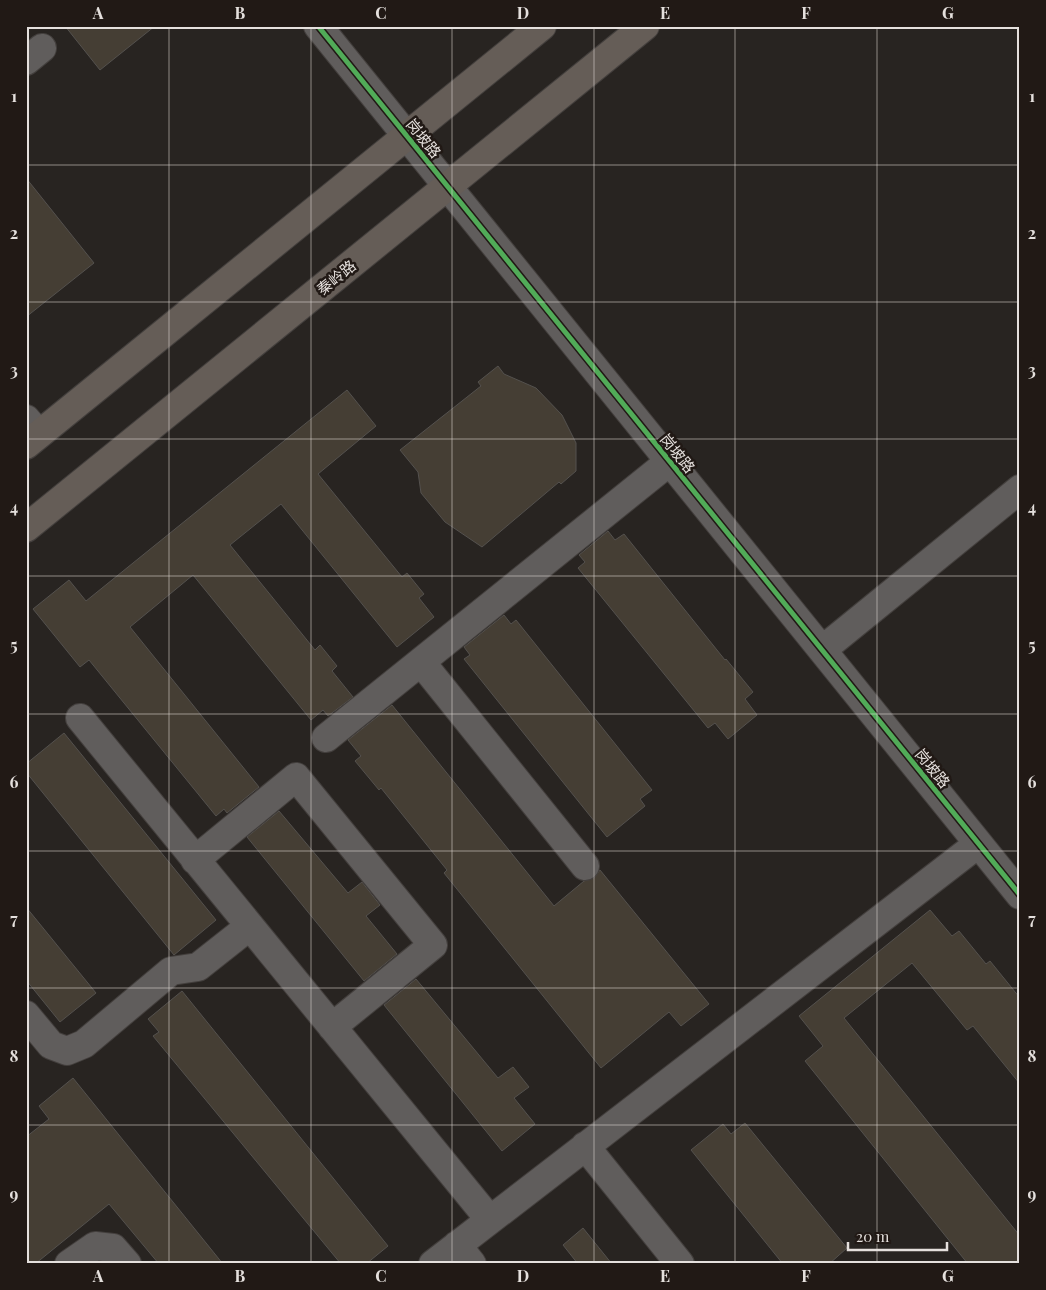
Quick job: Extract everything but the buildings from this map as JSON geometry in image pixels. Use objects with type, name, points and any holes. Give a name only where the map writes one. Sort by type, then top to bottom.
[{"type":"main road","points":[[30,433],[542,26]]},
{"type":"main road","name":"秦岭路","points":[[26,528],[645,26]]},
{"type":"street","name":"岗坡路","points":[[318,26],[1020,895]]},
{"type":"street","points":[[326,738],[670,462]]},
{"type":"street","points":[[822,650],[1020,490]]},
{"type":"street","points":[[421,662],[585,866]]},
{"type":"street","points":[[80,718],[490,1220]]},
{"type":"street","points":[[195,860],[296,777],[433,944],[332,1027]]},
{"type":"street","points":[[433,1264],[465,1254],[490,1220],[978,844]]},
{"type":"street","points":[[26,1015],[51,1045],[67,1051],[84,1044],[171,971],[198,967],[250,926]]},
{"type":"street","points":[[585,1146],[680,1264]]},
{"type":"street","points":[[69,1264],[95,1246],[113,1248],[126,1264]]},
{"type":"cycle path","points":[[318,26],[1020,895]]}]
